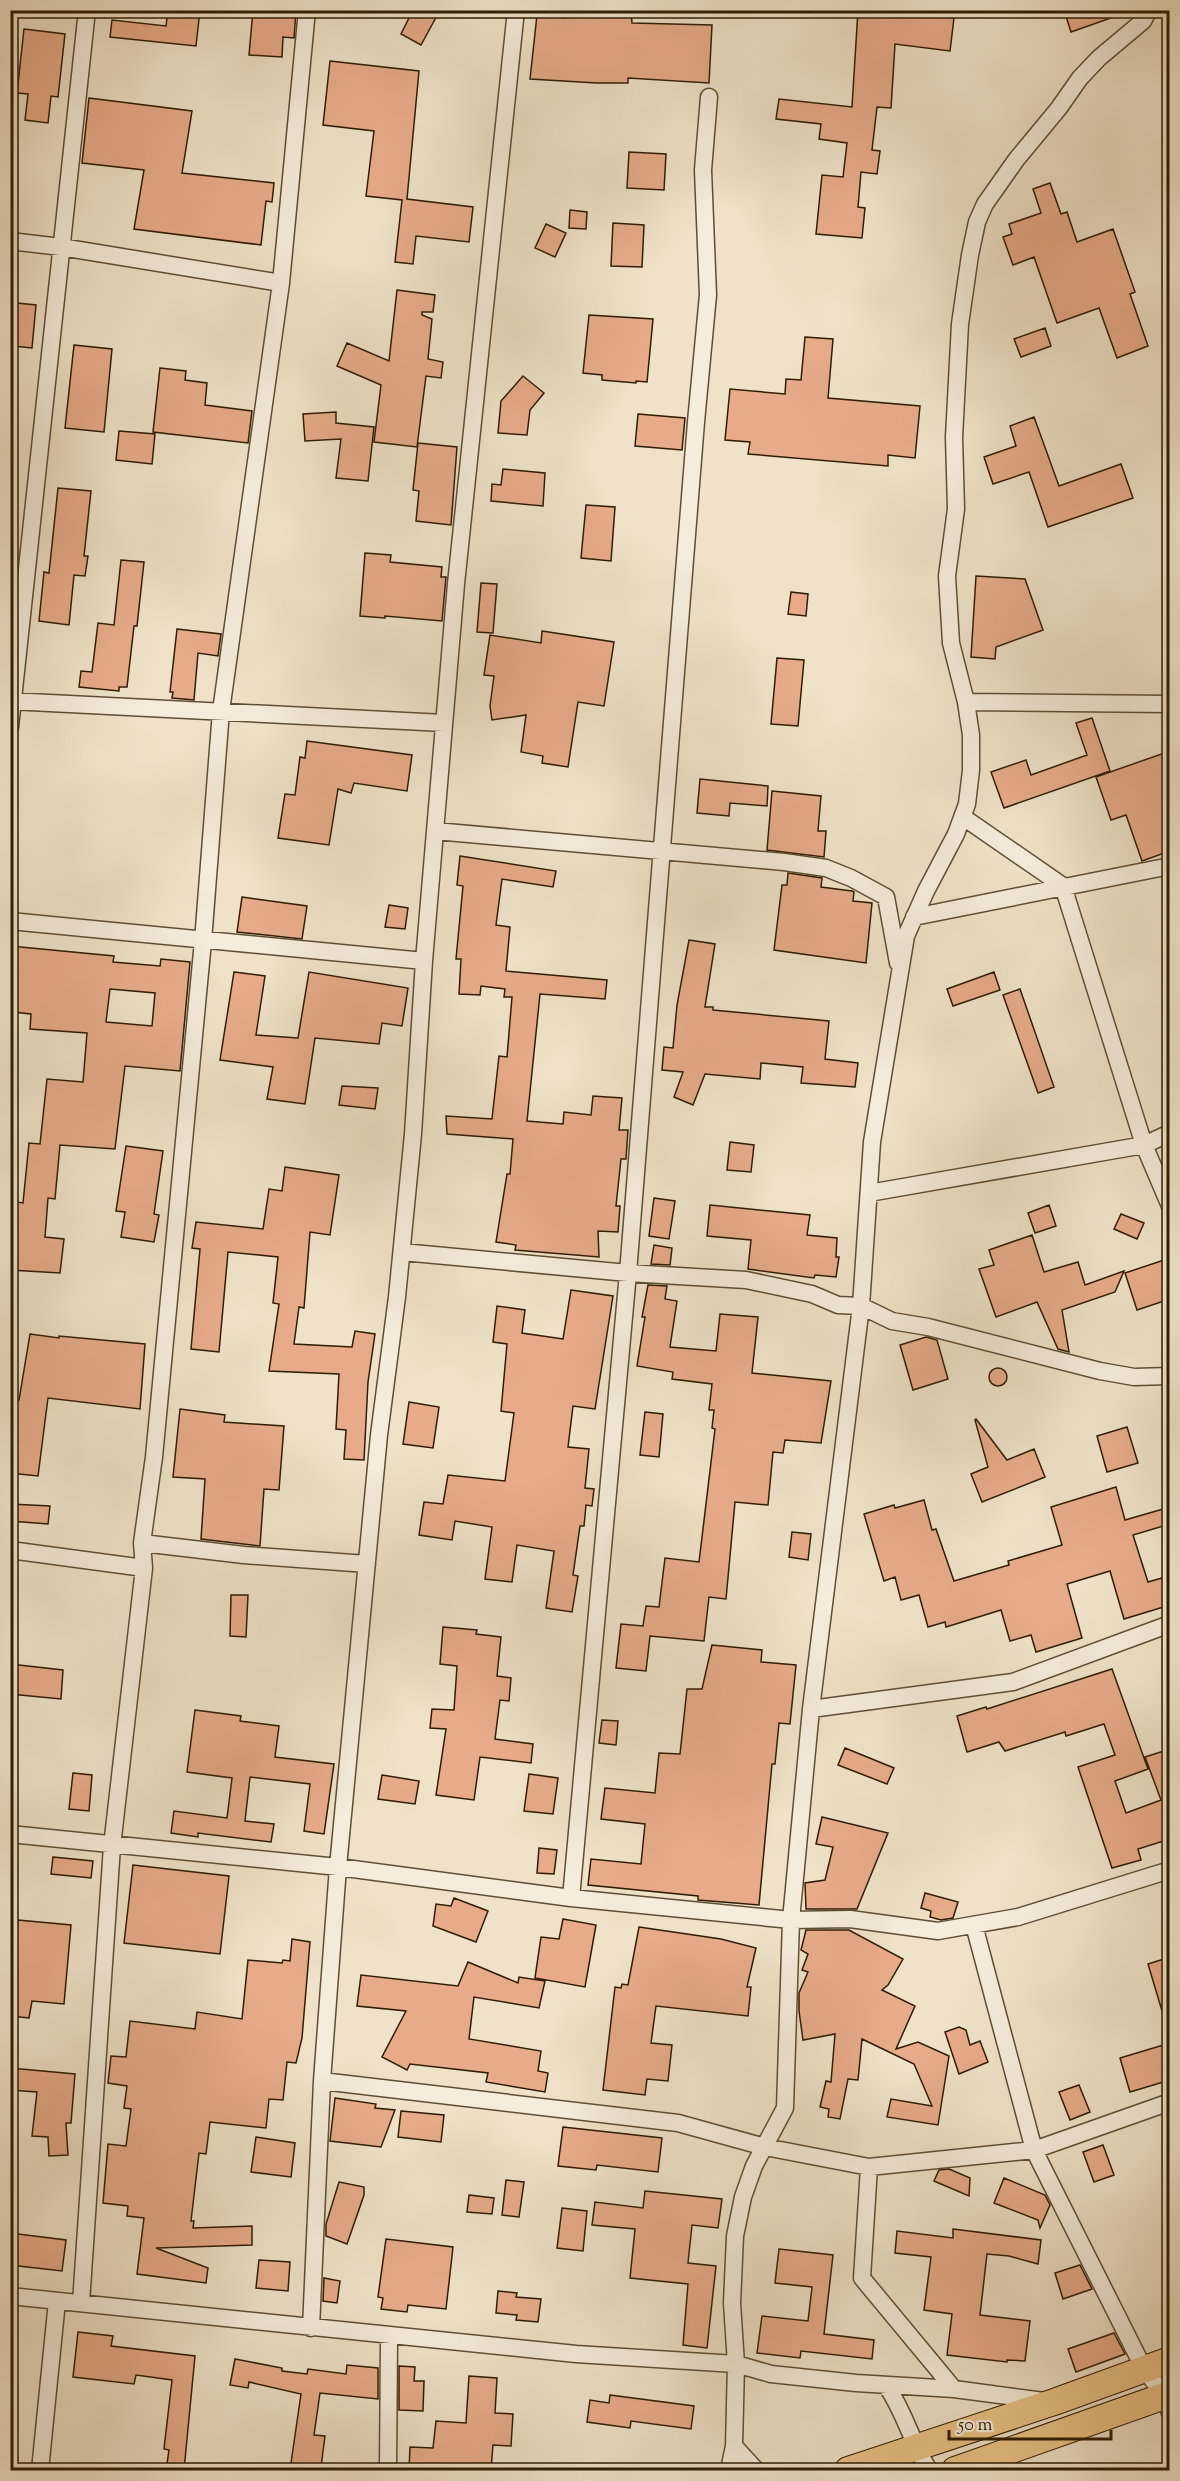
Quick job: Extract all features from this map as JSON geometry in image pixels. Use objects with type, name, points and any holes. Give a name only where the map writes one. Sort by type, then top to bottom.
[{"type":"main road","points":[[848,2470],[922,2460],[1054,2402],[1170,2360]]},
{"type":"main road","points":[[955,2470],[1168,2401]]},
{"type":"street","points":[[10,727],[87,10]]},
{"type":"street","points":[[81,2303],[112,1846],[144,1568],[142,1543],[154,1457],[203,941],[221,711],[282,283],[307,10]]},
{"type":"street","points":[[311,2328],[321,2080],[338,1867],[379,1435],[402,1252],[456,584],[516,10]]},
{"type":"street","points":[[729,2470],[734,2446],[736,2364],[732,2303],[735,2236],[743,2197],[754,2166],[785,2108],[791,1920],[811,1709],[861,1306],[872,1142],[906,936],[963,817],[969,789],[972,752],[966,702],[951,643],[947,576],[956,509],[954,437],[960,324],[972,240],[985,204],[1016,160],[1059,108],[1080,78],[1099,58],[1143,21],[1149,10]]},
{"type":"street","points":[[571,1898],[628,1273],[660,851],[708,295],[703,170],[709,97]]},
{"type":"street","points":[[10,241],[61,247],[282,283]]},
{"type":"street","points":[[12,702],[444,723]]},
{"type":"street","points":[[966,702],[1170,704]]},
{"type":"street","points":[[963,817],[1062,886],[1144,1145],[1170,1206]]},
{"type":"street","points":[[435,831],[826,868],[860,882],[886,897],[900,968]]},
{"type":"street","points":[[914,917],[1170,866]]},
{"type":"street","points":[[10,921],[424,961]]},
{"type":"street","points":[[869,1193],[1144,1145],[1170,1133]]},
{"type":"street","points":[[402,1252],[628,1273],[746,1280],[802,1291],[838,1305],[861,1306],[892,1321],[940,1330],[1100,1371],[1134,1377],[1170,1376]]},
{"type":"street","points":[[142,1543],[244,1555],[367,1564]]},
{"type":"street","points":[[10,1550],[144,1568]]},
{"type":"street","points":[[811,1709],[1013,1682],[1170,1624]]},
{"type":"street","points":[[10,1834],[338,1867],[571,1898],[791,1920],[850,1919],[938,1931],[1018,1917],[1170,1870]]},
{"type":"street","points":[[975,1925],[1034,2150],[1144,2369],[1168,2401]]},
{"type":"street","points":[[321,2080],[678,2123],[765,2147],[870,2167],[1034,2150],[1170,2102]]},
{"type":"street","points":[[870,2167],[862,2278],[954,2389]]},
{"type":"street","points":[[10,2296],[576,2354],[736,2364],[771,2374],[954,2389],[1054,2402]]},
{"type":"street","points":[[40,2470],[57,2301]]},
{"type":"street","points":[[388,2336],[388,2470]]},
{"type":"street","points":[[886,2385],[907,2419],[922,2460]]},
{"type":"street","points":[[734,2446],[756,2470]]},
{"type":"building","points":[[168,10],[200,10],[196,46],[110,37],[112,20],[166,26]]},
{"type":"building","points":[[253,10],[296,10],[294,38],[283,37],[282,57],[249,55]]},
{"type":"building","points":[[413,10],[440,10],[421,45],[401,34]]},
{"type":"building","points":[[565,10],[631,10],[632,23],[712,25],[709,83],[628,78],[628,83],[530,79],[537,15],[565,18]]},
{"type":"building","points":[[858,10],[891,10],[954,18],[950,51],[895,44],[891,108],[877,107],[872,150],[880,151],[877,174],[861,172],[858,207],[865,208],[862,238],[816,234],[822,175],[843,177],[847,143],[819,139],[821,124],[776,119],[779,99],[852,107]]},
{"type":"building","points":[[1064,10],[1125,10],[1125,13],[1071,32]]},
{"type":"building","points":[[24,29],[65,34],[58,97],[51,96],[48,123],[25,120],[28,94],[17,93]]},
{"type":"building","points":[[330,61],[419,71],[407,199],[473,207],[469,242],[416,236],[413,264],[395,262],[402,200],[366,196],[374,131],[323,125]]},
{"type":"building","points":[[89,98],[192,111],[182,173],[274,183],[272,202],[266,201],[261,245],[134,229],[144,170],[82,163]]},
{"type":"building","points":[[629,152],[666,154],[664,190],[627,188]]},
{"type":"building","points":[[1050,183],[1061,214],[1067,212],[1077,242],[1113,229],[1135,292],[1130,294],[1148,346],[1117,358],[1099,308],[1057,323],[1034,257],[1013,265],[1003,237],[1012,234],[1009,224],[1041,213],[1033,189]]},
{"type":"building","points":[[570,210],[587,212],[586,229],[569,228]]},
{"type":"building","points":[[613,223],[644,225],[642,267],[611,266]]},
{"type":"building","points":[[546,224],[566,233],[555,257],[535,248]]},
{"type":"building","points":[[397,290],[435,295],[433,312],[422,312],[422,315],[432,319],[428,359],[443,362],[441,378],[426,376],[417,447],[374,442],[381,385],[337,366],[347,343],[389,361]]},
{"type":"building","points":[[17,303],[36,305],[32,348],[13,346]]},
{"type":"building","points":[[589,315],[653,319],[647,382],[602,380],[602,375],[583,373]]},
{"type":"building","points":[[1045,328],[1051,346],[1021,357],[1014,339]]},
{"type":"building","points":[[805,337],[833,339],[828,398],[920,406],[915,458],[888,455],[888,466],[748,454],[750,442],[725,440],[730,389],[785,394],[786,379],[801,380]]},
{"type":"building","points":[[74,345],[112,349],[104,432],[65,428]]},
{"type":"building","points":[[160,368],[186,371],[185,380],[207,383],[205,405],[252,411],[248,443],[153,432]]},
{"type":"building","points":[[523,376],[544,393],[530,410],[527,435],[498,433],[501,401]]},
{"type":"building","points":[[336,412],[336,423],[374,427],[368,481],[336,478],[341,439],[305,441],[303,414]]},
{"type":"building","points":[[638,414],[685,418],[682,450],[635,446]]},
{"type":"building","points":[[1034,417],[1059,486],[1121,464],[1133,498],[1048,527],[1029,472],[993,484],[984,457],[1016,446],[1010,426]]},
{"type":"building","points":[[119,431],[155,434],[152,464],[116,460]]},
{"type":"building","points":[[418,443],[457,447],[451,525],[416,521],[419,491],[413,490]]},
{"type":"building","points":[[503,469],[545,473],[543,506],[491,501],[492,484],[501,485]]},
{"type":"building","points":[[58,488],[91,491],[84,556],[88,556],[85,576],[74,575],[69,625],[39,621],[44,572],[49,573]]},
{"type":"building","points":[[586,505],[615,507],[611,561],[581,558]]},
{"type":"building","points":[[365,553],[391,555],[390,562],[442,567],[441,577],[446,577],[442,621],[360,616]]},
{"type":"building","points":[[121,560],[144,562],[127,687],[119,687],[119,691],[79,687],[81,671],[92,672],[98,623],[114,625]]},
{"type":"building","points":[[976,576],[1025,579],[1043,630],[996,647],[995,659],[971,657]]},
{"type":"building","points":[[481,583],[497,584],[493,633],[477,632]]},
{"type":"building","points":[[791,592],[808,594],[806,616],[788,614]]},
{"type":"building","points":[[177,629],[221,634],[218,656],[198,653],[194,700],[172,698],[173,692],[170,692]]},
{"type":"building","points":[[542,631],[614,642],[604,706],[578,702],[568,767],[542,763],[543,756],[521,752],[526,715],[492,720],[490,706],[494,676],[484,675],[490,635],[541,643]]},
{"type":"building","points":[[777,658],[804,660],[798,726],[771,724]]},
{"type":"building","points":[[1092,718],[1110,771],[1004,808],[991,772],[1026,760],[1031,775],[1087,755],[1076,723]]},
{"type":"building","points":[[307,741],[412,755],[407,791],[354,783],[351,793],[338,789],[329,845],[278,838],[285,794],[295,795],[300,757],[305,758]]},
{"type":"building","points":[[1170,751],[1170,851],[1142,861],[1126,815],[1111,820],[1096,777]]},
{"type":"building","points":[[700,779],[768,786],[767,806],[730,803],[729,816],[697,813]]},
{"type":"building","points":[[772,791],[821,796],[818,831],[826,831],[824,857],[767,850]]},
{"type":"building","points":[[460,856],[556,871],[553,887],[502,879],[496,925],[510,927],[506,971],[607,980],[605,999],[540,994],[527,1121],[563,1124],[564,1112],[591,1115],[593,1096],[622,1098],[619,1130],[628,1130],[626,1159],[621,1159],[616,1206],[620,1206],[618,1232],[598,1231],[599,1257],[515,1250],[516,1245],[496,1242],[507,1174],[510,1174],[513,1139],[447,1134],[446,1116],[492,1119],[499,1056],[507,1057],[512,997],[504,997],[505,989],[481,986],[480,995],[459,994],[461,959],[456,959],[463,886],[457,885]]},
{"type":"building","points":[[788,873],[822,878],[821,887],[852,891],[854,892],[853,901],[872,903],[866,963],[774,950],[782,885],[787,885]]},
{"type":"building","points":[[242,897],[307,906],[302,939],[237,932]]},
{"type":"building","points":[[389,905],[408,908],[405,929],[385,927]]},
{"type":"building","points":[[689,940],[715,944],[705,1007],[713,1007],[713,1010],[829,1021],[825,1059],[858,1063],[855,1087],[801,1083],[803,1067],[761,1063],[760,1079],[705,1074],[693,1105],[674,1097],[683,1072],[662,1070],[664,1047],[673,1048],[677,1005]]},
{"type":"building","points":[[10,946],[114,956],[113,962],[160,966],[161,959],[190,962],[180,1071],[125,1066],[115,1149],[60,1145],[55,1199],[48,1198],[45,1237],[64,1239],[60,1273],[10,1270],[10,1201],[23,1203],[29,1143],[40,1144],[47,1079],[83,1082],[87,1033],[30,1029],[31,1014],[13,1012],[14,991],[10,991]],"holes":[[[110,989],[155,993],[152,1026],[106,1022]]]},
{"type":"building","points":[[234,972],[265,976],[256,1035],[298,1038],[309,972],[408,988],[402,1026],[382,1023],[379,1044],[315,1038],[305,1104],[267,1099],[273,1067],[220,1060]]},
{"type":"building","points":[[994,972],[1000,990],[953,1006],[947,989]]},
{"type":"building","points":[[1020,989],[1054,1087],[1038,1093],[1003,995]]},
{"type":"building","points":[[342,1086],[378,1088],[375,1109],[339,1105]]},
{"type":"building","points":[[730,1142],[754,1145],[751,1172],[727,1170]]},
{"type":"building","points":[[126,1146],[163,1151],[154,1214],[159,1215],[154,1242],[121,1237],[125,1212],[116,1211]]},
{"type":"building","points":[[285,1167],[339,1175],[330,1235],[310,1232],[304,1308],[299,1307],[294,1344],[352,1347],[355,1331],[375,1334],[368,1382],[364,1460],[344,1459],[346,1430],[336,1429],[339,1374],[269,1371],[279,1304],[273,1303],[278,1257],[228,1252],[219,1352],[191,1349],[200,1249],[192,1248],[196,1222],[263,1229],[269,1189],[282,1191]]},
{"type":"building","points":[[654,1198],[675,1201],[669,1239],[649,1236]]},
{"type":"building","points":[[710,1205],[810,1215],[807,1235],[837,1238],[836,1257],[839,1257],[836,1277],[815,1275],[814,1278],[748,1269],[751,1240],[707,1236]]},
{"type":"building","points":[[1049,1205],[1056,1226],[1035,1233],[1028,1213]]},
{"type":"building","points":[[1121,1214],[1144,1223],[1137,1239],[1114,1229]]},
{"type":"building","points":[[1032,1235],[1044,1272],[1078,1262],[1085,1285],[1124,1271],[1115,1292],[1062,1310],[1069,1352],[1058,1349],[1037,1302],[996,1317],[979,1269],[994,1265],[989,1250]]},
{"type":"building","points":[[654,1245],[672,1248],[670,1265],[651,1264]]},
{"type":"building","points":[[1170,1258],[1170,1299],[1137,1310],[1125,1273]]},
{"type":"building","points":[[648,1285],[667,1286],[665,1299],[677,1301],[670,1347],[716,1351],[720,1314],[758,1317],[752,1373],[831,1381],[821,1443],[785,1440],[783,1453],[773,1452],[768,1505],[735,1502],[726,1599],[709,1597],[704,1641],[650,1636],[646,1671],[616,1668],[621,1624],[643,1626],[646,1606],[659,1607],[665,1558],[699,1562],[715,1429],[712,1428],[714,1410],[709,1410],[712,1384],[672,1379],[673,1372],[637,1366]]},
{"type":"building","points":[[571,1290],[613,1296],[595,1409],[573,1406],[568,1447],[589,1449],[585,1488],[594,1489],[592,1506],[586,1505],[584,1526],[580,1526],[573,1575],[578,1576],[572,1612],[546,1608],[554,1551],[517,1545],[512,1582],[485,1579],[492,1527],[455,1521],[452,1540],[419,1535],[424,1502],[443,1504],[448,1475],[505,1481],[514,1413],[501,1411],[507,1344],[493,1342],[497,1306],[525,1310],[522,1333],[563,1339]]},
{"type":"building","points":[[30,1334],[145,1344],[140,1409],[48,1398],[38,1476],[10,1473],[10,1450],[17,1400],[19,1400]]},
{"type":"building","points":[[926,1337],[937,1340],[948,1379],[913,1390],[900,1345]]},
{"type":"building","points":[[998,1368],[1004,1371],[1007,1377],[1004,1383],[998,1386],[992,1383],[989,1377],[992,1371]]},
{"type":"building","points":[[409,1402],[439,1407],[433,1448],[403,1444]]},
{"type":"building","points":[[180,1409],[225,1415],[224,1422],[284,1426],[279,1490],[264,1489],[260,1546],[201,1539],[205,1479],[173,1477]]},
{"type":"building","points":[[645,1412],[663,1414],[659,1457],[640,1455]]},
{"type":"building","points":[[976,1419],[1007,1460],[1034,1449],[1045,1477],[982,1502],[971,1474],[988,1467]]},
{"type":"building","points":[[1127,1427],[1138,1463],[1107,1472],[1097,1436]]},
{"type":"building","points":[[1116,1487],[1125,1520],[1170,1507],[1170,1524],[1133,1535],[1148,1582],[1162,1578],[1170,1605],[1124,1619],[1110,1571],[1067,1584],[1082,1638],[1036,1652],[1031,1635],[1010,1641],[1001,1610],[946,1627],[945,1622],[928,1627],[919,1595],[901,1600],[895,1577],[884,1581],[864,1514],[894,1505],[895,1508],[924,1500],[932,1530],[936,1529],[954,1581],[1009,1565],[1008,1561],[1062,1545],[1051,1507]]},
{"type":"building","points":[[10,1504],[50,1506],[48,1524],[10,1521]]},
{"type":"building","points":[[792,1532],[811,1534],[808,1560],[789,1557]]},
{"type":"building","points":[[231,1595],[248,1595],[246,1637],[230,1636]]},
{"type":"building","points":[[443,1627],[477,1630],[476,1634],[501,1637],[497,1676],[511,1678],[509,1701],[500,1700],[495,1739],[533,1744],[531,1763],[480,1757],[474,1800],[436,1795],[446,1729],[430,1728],[432,1709],[454,1710],[457,1666],[440,1664]]},
{"type":"building","points":[[712,1645],[762,1650],[761,1662],[796,1665],[790,1724],[779,1723],[775,1764],[772,1764],[759,1905],[698,1900],[698,1896],[588,1885],[591,1859],[641,1864],[645,1824],[601,1819],[605,1788],[655,1793],[659,1753],[680,1754],[687,1689],[702,1689]]},
{"type":"building","points":[[10,1664],[63,1670],[61,1699],[10,1694]]},
{"type":"building","points":[[1112,1669],[1148,1769],[1115,1781],[1126,1813],[1161,1800],[1145,1757],[1170,1749],[1170,1839],[1138,1849],[1141,1860],[1112,1868],[1078,1767],[1115,1755],[1104,1724],[1066,1736],[1065,1732],[1005,1751],[999,1742],[967,1752],[957,1716],[986,1707],[987,1709]]},
{"type":"building","points":[[195,1710],[241,1716],[240,1721],[279,1726],[275,1757],[334,1764],[324,1834],[304,1831],[310,1784],[250,1777],[245,1821],[274,1824],[271,1842],[198,1833],[198,1837],[171,1833],[174,1811],[227,1818],[232,1778],[187,1772]]},
{"type":"building","points":[[602,1720],[618,1721],[616,1745],[599,1743]]},
{"type":"building","points":[[845,1748],[894,1768],[887,1784],[838,1765]]},
{"type":"building","points":[[73,1773],[92,1775],[89,1811],[69,1809]]},
{"type":"building","points":[[529,1774],[558,1778],[553,1814],[524,1811]]},
{"type":"building","points":[[382,1775],[419,1781],[415,1804],[378,1799]]},
{"type":"building","points":[[822,1817],[888,1833],[857,1909],[806,1909],[805,1883],[825,1880],[833,1847],[816,1844]]},
{"type":"building","points":[[539,1848],[557,1850],[554,1874],[537,1873]]},
{"type":"building","points":[[53,1857],[93,1861],[91,1878],[51,1874]]},
{"type":"building","points":[[133,1865],[229,1876],[220,1954],[124,1943]]},
{"type":"building","points":[[925,1893],[958,1902],[953,1918],[941,1920],[930,1917],[931,1911],[921,1908]]},
{"type":"building","points":[[454,1898],[488,1911],[476,1942],[433,1926],[436,1904],[451,1906]]},
{"type":"building","points":[[563,1919],[596,1925],[585,1987],[535,1978],[541,1937],[559,1939]]},
{"type":"building","points":[[18,1920],[71,1925],[64,2004],[32,2001],[29,2018],[10,2016],[10,1975],[12,1975]]},
{"type":"building","points":[[639,1927],[721,1939],[756,1948],[747,1987],[751,1987],[748,2016],[656,2006],[651,2043],[672,2045],[668,2081],[647,2079],[645,2095],[603,2090],[615,1987],[621,1988],[622,1984],[628,1985]]},
{"type":"building","points":[[806,1930],[849,1930],[903,1959],[888,1985],[882,1990],[915,2006],[896,2049],[918,2042],[949,2056],[938,2125],[887,2117],[891,2099],[932,2106],[914,2064],[862,2039],[858,2080],[848,2079],[840,2119],[828,2117],[829,2109],[820,2107],[826,2081],[831,2082],[835,2034],[803,2040],[799,1993],[808,1972],[802,1970],[808,1954],[801,1950]]},
{"type":"building","points":[[292,1939],[310,1942],[302,2038],[296,2063],[287,2062],[283,2100],[269,2099],[266,2128],[210,2122],[206,2154],[199,2153],[191,2221],[194,2221],[193,2228],[252,2226],[252,2245],[156,2248],[208,2268],[206,2283],[137,2274],[144,2218],[127,2216],[128,2206],[103,2203],[108,2144],[126,2146],[131,2109],[124,2108],[127,2086],[108,2083],[111,2056],[126,2057],[130,2021],[195,2029],[197,2012],[242,2019],[248,1960],[282,1963],[283,1960],[290,1961]]},
{"type":"building","points":[[1170,1957],[1170,2020],[1165,2021],[1148,1964]]},
{"type":"building","points":[[468,1962],[518,1983],[519,1977],[545,1981],[539,2008],[474,1997],[469,2039],[541,2051],[538,2071],[548,2073],[545,2092],[486,2082],[488,2073],[410,2064],[407,2070],[382,2057],[406,2011],[357,2006],[361,1975],[458,1986]]},
{"type":"building","points":[[959,2027],[966,2030],[970,2045],[980,2041],[988,2062],[959,2074],[945,2032]]},
{"type":"building","points":[[1170,2043],[1170,2080],[1130,2092],[1120,2058]]},
{"type":"building","points":[[10,2068],[75,2074],[71,2123],[66,2123],[68,2155],[49,2156],[48,2137],[32,2136],[37,2092],[10,2090]]},
{"type":"building","points":[[1079,2085],[1090,2112],[1070,2120],[1059,2092]]},
{"type":"building","points":[[335,2098],[376,2104],[375,2108],[395,2110],[381,2147],[330,2141]]},
{"type":"building","points":[[401,2111],[444,2115],[441,2142],[398,2137]]},
{"type":"building","points":[[563,2127],[662,2138],[658,2172],[597,2165],[596,2170],[558,2166]]},
{"type":"building","points":[[256,2137],[295,2143],[291,2177],[251,2172]]},
{"type":"building","points":[[1103,2145],[1114,2175],[1094,2182],[1083,2152]]},
{"type":"building","points":[[949,2169],[970,2178],[969,2196],[934,2181],[939,2170]]},
{"type":"building","points":[[1004,2178],[1045,2195],[1050,2205],[1040,2228],[1038,2220],[994,2203]]},
{"type":"building","points":[[506,2180],[524,2182],[519,2217],[502,2215]]},
{"type":"building","points":[[339,2182],[364,2187],[364,2195],[347,2244],[326,2236],[326,2224]]},
{"type":"building","points":[[645,2191],[722,2199],[718,2228],[692,2225],[688,2263],[716,2266],[707,2348],[683,2345],[688,2284],[630,2278],[635,2229],[592,2225],[595,2202],[643,2208]]},
{"type":"building","points":[[469,2195],[494,2198],[492,2214],[467,2212]]},
{"type":"building","points":[[562,2208],[587,2211],[583,2251],[557,2248]]},
{"type":"building","points":[[953,2229],[1041,2240],[1038,2264],[1009,2256],[987,2254],[980,2315],[1030,2321],[1025,2361],[1007,2360],[1007,2362],[947,2355],[952,2314],[924,2310],[931,2257],[895,2253],[897,2231],[953,2238]]},
{"type":"building","points":[[10,2233],[66,2240],[62,2271],[10,2265]]},
{"type":"building","points":[[386,2239],[453,2247],[446,2309],[408,2305],[407,2312],[381,2309],[383,2298],[378,2297]]},
{"type":"building","points":[[779,2249],[833,2255],[824,2334],[874,2340],[872,2359],[801,2351],[800,2358],[757,2353],[762,2316],[808,2321],[812,2287],[775,2283]]},
{"type":"building","points":[[259,2260],[290,2262],[288,2291],[256,2288]]},
{"type":"building","points":[[1080,2265],[1092,2289],[1063,2299],[1055,2273]]},
{"type":"building","points":[[324,2278],[340,2281],[337,2303],[323,2301]]},
{"type":"building","points":[[498,2291],[517,2293],[516,2297],[541,2299],[538,2322],[516,2320],[517,2315],[496,2313]]},
{"type":"building","points":[[78,2332],[113,2336],[111,2346],[195,2356],[184,2470],[166,2470],[169,2450],[164,2449],[172,2380],[136,2375],[134,2384],[73,2377]]},
{"type":"building","points":[[1114,2333],[1125,2354],[1076,2372],[1068,2349]]},
{"type":"building","points":[[235,2359],[282,2368],[282,2371],[307,2374],[308,2369],[346,2374],[347,2365],[378,2368],[378,2399],[320,2393],[314,2435],[325,2436],[321,2467],[291,2463],[301,2394],[249,2382],[248,2388],[230,2385]]},
{"type":"building","points":[[399,2366],[415,2367],[414,2381],[424,2381],[423,2411],[399,2410]]},
{"type":"building","points":[[469,2376],[497,2378],[495,2413],[513,2414],[511,2446],[493,2445],[491,2470],[409,2470],[410,2447],[433,2448],[436,2421],[466,2423]]},
{"type":"building","points":[[610,2395],[694,2406],[691,2429],[631,2421],[630,2428],[587,2422],[590,2400],[609,2403]]}]
